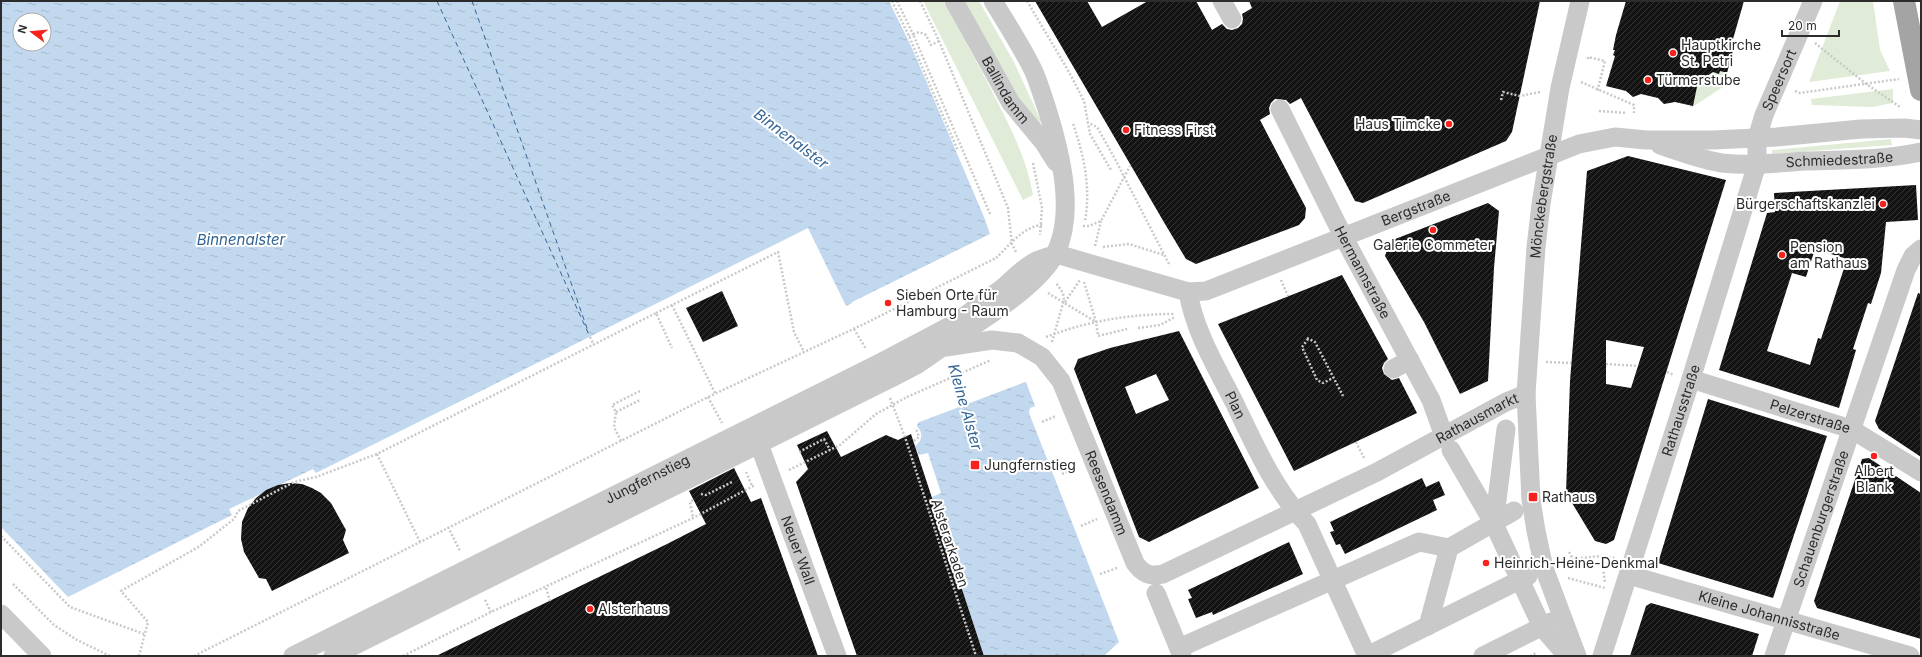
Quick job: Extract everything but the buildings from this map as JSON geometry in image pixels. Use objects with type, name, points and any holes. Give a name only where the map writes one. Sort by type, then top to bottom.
[{"type":"main road","points":[[1904,1],[1921,90]]},
{"type":"street","name":"Ballindamm","points":[[954,1],[1010,103],[1044,143],[1062,176]]},
{"type":"street","name":"Ballindamm","points":[[993,1],[1034,72],[1055,136],[1065,201],[1062,236],[1054,257]]},
{"type":"street","points":[[1222,1],[1232,19]]},
{"type":"street","name":"Mönckebergstraße","points":[[1526,394],[1536,247],[1548,158],[1560,88],[1580,1]]},
{"type":"street","name":"Speersort","points":[[1757,164],[1758,138],[1770,98],[1812,1]]},
{"type":"street","name":"Hermannstraße","points":[[1280,109],[1343,236],[1431,400],[1448,443],[1524,578],[1547,624],[1567,656]]},
{"type":"street","name":"Schmiedestraße","points":[[1758,138],[1861,129],[1904,128],[1921,130]]},
{"type":"street","name":"Bergstraße","points":[[1188,292],[1206,291],[1343,236],[1548,158],[1579,144],[1606,137],[1626,137],[1646,140],[1758,138]]},
{"type":"street","name":"Bergstraße","points":[[1646,140],[1709,161],[1757,164]]},
{"type":"street","name":"Schmiedestraße","points":[[1757,164],[1875,157],[1921,152]]},
{"type":"street","name":"Rathausstraße","points":[[1602,656],[1691,379],[1757,164]]},
{"type":"street","name":"Schauenburgerstraße","points":[[1774,656],[1908,262],[1921,249]]},
{"type":"street","points":[[1054,257],[1188,292]]},
{"type":"street","name":"Jungfernstieg","points":[[293,656],[365,619],[918,364],[943,348],[1006,295],[1026,267],[1054,257]]},
{"type":"street","name":"Plan","points":[[1188,292],[1192,314],[1207,349],[1266,466],[1295,512],[1307,524],[1367,656]]},
{"type":"street","name":"Jungfernstieg","points":[[333,656],[362,650],[888,377],[954,324],[1006,295]]},
{"type":"street","name":"Reesendamm","points":[[943,348],[992,340],[1018,343],[1042,357],[1061,381],[1135,563],[1141,571],[1147,575],[1154,576],[1163,574],[1295,512]]},
{"type":"street","points":[[1393,369],[1410,360]]},
{"type":"street","name":"Pelzerstraße","points":[[1691,379],[1851,429],[1921,472]]},
{"type":"street","name":"Rathausmarkt","points":[[1295,512],[1377,472],[1448,443],[1506,402],[1526,394],[1531,500],[1536,531],[1544,568],[1577,656]]},
{"type":"street","points":[[1494,524],[1506,429]]},
{"type":"street","name":"Neuer Wall","points":[[759,444],[837,656]]},
{"type":"street","points":[[1156,593],[1180,652],[1332,580],[1419,542],[1449,548],[1494,524],[1514,511]]},
{"type":"street","points":[[1428,626],[1449,548]]},
{"type":"street","name":"Kleine Johannisstraße","points":[[1628,575],[1910,656]]},
{"type":"street","points":[[1367,656],[1524,578]]},
{"type":"street","points":[[1,614],[33,653]]},
{"type":"street","points":[[362,650],[359,634],[365,619]]},
{"type":"street","points":[[1492,654],[1547,624]]},
{"type":"path","points":[[892,1],[909,36],[958,151]]},
{"type":"path","points":[[897,1],[913,34],[990,214]]},
{"type":"path","points":[[920,1],[939,41],[1008,208],[1012,244],[1017,255]]},
{"type":"path","points":[[1027,1],[1069,72],[1084,101],[1090,134],[1111,170]]},
{"type":"path","points":[[909,36],[919,32],[926,34],[931,45],[939,41]]},
{"type":"path","points":[[1815,43],[1864,83],[1900,107]]},
{"type":"path","points":[[1597,92],[1604,65]]},
{"type":"path","points":[[1795,91],[1800,92],[1900,79]]},
{"type":"path","points":[[1581,82],[1634,105],[1634,113]]},
{"type":"path","points":[[1500,100],[1503,92],[1520,96],[1541,92]]},
{"type":"path","points":[[1599,111],[1627,113]]},
{"type":"path","points":[[1087,122],[1097,127],[1125,177],[1171,268]]},
{"type":"path","points":[[1032,158],[1042,208],[1042,225],[1036,251],[1054,257]]},
{"type":"path","points":[[1088,226],[1101,221],[1130,166]]},
{"type":"path","points":[[194,656],[708,396],[854,329],[996,258],[1027,229],[1035,226]]},
{"type":"path","points":[[1094,248],[1128,244],[1165,255]]},
{"type":"path","points":[[139,656],[148,622],[121,591],[200,546],[234,519],[238,511],[294,482],[316,477],[377,454],[778,252],[794,332],[804,352]]},
{"type":"path","points":[[1082,276],[1096,322],[1098,336],[1127,329]]},
{"type":"path","points":[[1060,288],[1064,297],[1055,334],[1096,322],[1144,314],[1179,314],[1160,325],[1138,328]]},
{"type":"path","points":[[1049,295],[1096,322]]},
{"type":"path","points":[[672,305],[715,394]]},
{"type":"path","points":[[656,313],[672,348]]},
{"type":"path","points":[[1129,317],[1129,315],[1131,321]]},
{"type":"path","points":[[854,329],[865,348]]},
{"type":"path","points":[[590,337],[594,345]]},
{"type":"path","points":[[1333,378],[1323,383],[1317,380],[1302,347],[1308,338],[1315,342],[1343,396]]},
{"type":"path","points":[[788,470],[840,445],[876,414],[893,404],[993,360]]},
{"type":"path","points":[[1528,361],[1571,363]]},
{"type":"path","points":[[1606,364],[1638,366]]},
{"type":"path","name":"Alsterarkaden","points":[[888,377],[893,404],[976,656]]},
{"type":"path","points":[[621,441],[614,427],[616,412],[612,406],[640,391]]},
{"type":"path","points":[[708,396],[724,426]]},
{"type":"path","points":[[616,412],[640,400]]},
{"type":"path","points":[[1042,422],[1057,416]]},
{"type":"path","points":[[914,429],[917,431],[919,437],[914,441]]},
{"type":"path","points":[[799,452],[824,439],[830,450]]},
{"type":"path","points":[[377,454],[420,542]]},
{"type":"path","points":[[1062,474],[1077,468]]},
{"type":"path","points":[[706,495],[732,482]]},
{"type":"path","points":[[403,656],[491,612],[546,588],[693,518],[752,486]]},
{"type":"path","points":[[693,518],[690,502],[701,494]]},
{"type":"path","points":[[1081,526],[1097,519]]},
{"type":"path","points":[[448,527],[462,555]]},
{"type":"path","points":[[1,536],[70,607],[144,634]]},
{"type":"path","points":[[1569,552],[1573,559]]},
{"type":"path","points":[[1556,561],[1601,556],[1616,558]]},
{"type":"path","points":[[1100,574],[1117,568]]},
{"type":"path","points":[[1562,576],[1589,584]]},
{"type":"path","points":[[13,584],[54,625],[77,640],[110,656]]},
{"type":"path","points":[[546,588],[550,601]]},
{"type":"path","points":[[1530,656],[1536,653]]},
{"type":"green space","points":[[923,1],[943,1],[997,100],[1013,134],[1022,154],[1033,195],[1023,200]]},
{"type":"green space","points":[[964,1],[979,1],[1014,62],[1041,121],[1040,124],[1025,109]]},
{"type":"green space","points":[[1840,1],[1873,1],[1880,50],[1890,71],[1809,82]]},
{"type":"green space","points":[[1709,68],[1719,74],[1720,71],[1727,73],[1723,87],[1691,108],[1689,104],[1696,77],[1703,79]]},
{"type":"green space","points":[[1893,89],[1893,103],[1872,107],[1812,105],[1811,99]]},
{"type":"green space","points":[[1891,139],[1892,145],[1772,154],[1772,150]]},
{"type":"water","name":"Binnenalster","points":[[1,1],[889,1],[912,48],[984,217],[990,234],[988,235],[1026,382],[1035,406],[1030,408],[1029,413],[1119,642],[1104,656],[984,656],[932,497],[941,493],[928,453],[919,455],[915,446],[921,439],[921,434],[917,426],[919,420],[856,301],[846,306],[808,228],[316,473],[313,469],[229,509],[232,515],[68,597],[1,527]]},
{"type":"pier","points":[[990,234],[1028,381],[917,423],[855,303],[853,304],[852,302]]},
{"type":"ferry route","points":[[437,1],[590,337]]},
{"type":"ferry route","points":[[472,1],[588,331]]},
{"type":"place","name":"Hauptkirche St. Petri","points":[[1673,53]]},
{"type":"place","name":"Türmerstube","points":[[1648,80]]},
{"type":"place","name":"Haus Timcke","points":[[1449,124]]},
{"type":"place","name":"Fitness First","points":[[1126,130]]},
{"type":"place","name":"Bürgerschaftskanzlei","points":[[1883,204]]},
{"type":"place","name":"Galerie Commeter","points":[[1433,230]]},
{"type":"place","name":"Pension am Rathaus","points":[[1782,255]]},
{"type":"place","name":"Sieben Orte für Hamburg - Raum","points":[[888,303]]},
{"type":"place","name":"Albert Blank","points":[[1874,456]]},
{"type":"place","name":"Jungfernstieg","points":[[975,465]]},
{"type":"place","name":"Rathaus","points":[[1533,497]]},
{"type":"place","name":"Heinrich-Heine-Denkmal","points":[[1486,563]]},
{"type":"place","name":"Alsterhaus","points":[[590,609]]},
{"type":"water label","name":"Kleine Alster","points":[[965,407]]}]
